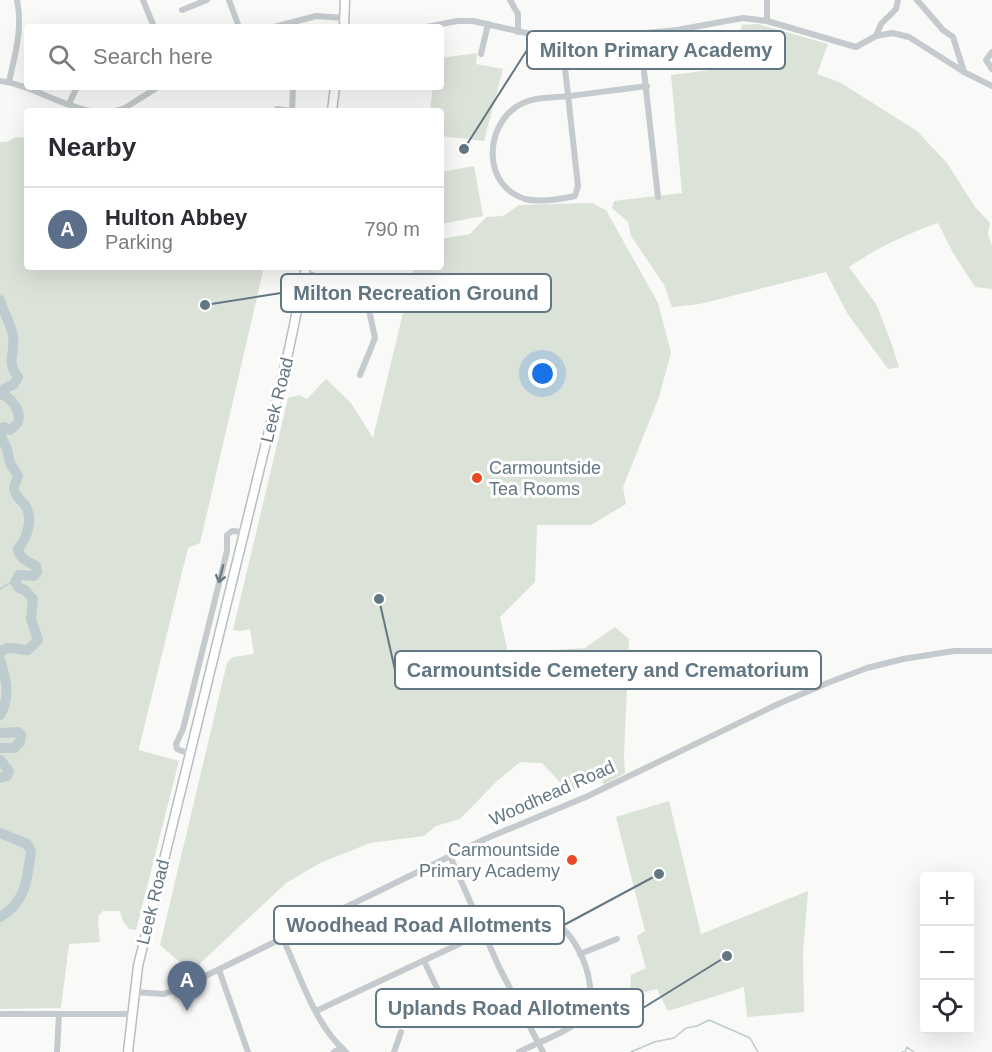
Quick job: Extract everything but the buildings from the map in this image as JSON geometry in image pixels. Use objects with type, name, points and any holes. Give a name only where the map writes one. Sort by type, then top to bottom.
[{"type":"main road","points":[[344,23],[345,0]]},
{"type":"main road","points":[[332,108],[335,90]]},
{"type":"main road","name":"Leek Road","points":[[128,1052],[134,992],[144,939],[289,349],[306,270]]},
{"type":"street","points":[[9,82],[20,36],[17,0]]},
{"type":"street","points":[[143,0],[152,24]]},
{"type":"street","points":[[182,10],[207,0]]},
{"type":"street","points":[[229,0],[239,24]]},
{"type":"street","points":[[510,0],[518,14],[518,32]]},
{"type":"street","points":[[767,0],[767,21]]},
{"type":"street","points":[[876,36],[881,24],[896,9],[898,0]]},
{"type":"street","points":[[917,0],[953,38],[964,72]]},
{"type":"street","points":[[294,23],[316,15],[344,23]]},
{"type":"street","points":[[443,24],[459,21],[488,24],[562,41],[704,27],[743,18],[767,21],[856,48],[876,36],[892,33],[909,37],[964,72],[992,86]]},
{"type":"street","points":[[482,54],[488,24]]},
{"type":"street","points":[[640,35],[658,196]]},
{"type":"street","points":[[562,41],[568,96],[578,186],[576,196],[537,200],[519,196],[507,189],[500,181],[495,173],[492,156],[498,131],[515,108],[527,101],[546,97],[568,96],[647,86]]},
{"type":"street","points":[[992,52],[986,60],[992,69]]},
{"type":"street","points":[[0,81],[24,88]]},
{"type":"street","points":[[31,90],[82,108]]},
{"type":"street","points":[[69,104],[76,90]]},
{"type":"street","points":[[125,108],[153,90]]},
{"type":"street","points":[[292,108],[293,90]]},
{"type":"street","points":[[306,270],[349,288],[369,310],[375,338],[360,375]]},
{"type":"street","points":[[190,754],[177,749],[176,744],[183,729],[224,562],[227,535],[232,531],[244,532]]},
{"type":"street","name":"Woodhead Road","points":[[134,992],[164,994],[219,970],[450,856],[588,796],[778,704],[830,682],[867,668],[903,660],[954,651],[992,651]]},
{"type":"street","points":[[450,856],[483,933],[543,1052]]},
{"type":"street","points":[[316,1011],[483,933],[522,917],[541,916],[561,925],[580,954],[590,974],[591,1001],[585,1015],[574,1025],[519,1052]]},
{"type":"street","points":[[283,939],[316,1011],[332,1039],[344,1050]]},
{"type":"street","points":[[580,954],[617,939]]},
{"type":"street","points":[[424,961],[450,1015]]},
{"type":"street","points":[[219,970],[248,1052]]},
{"type":"street","points":[[0,1014],[131,1014]]},
{"type":"street","points":[[57,1052],[58,1014]]},
{"type":"street","points":[[394,1052],[401,1032]]},
{"type":"street","points":[[333,1052],[344,1050]]},
{"type":"shaded area","points":[[758,24],[828,44],[817,74],[841,83],[917,131],[947,163],[975,207],[990,223],[988,234],[992,246],[992,289],[975,287],[952,251],[938,223],[892,242],[849,267],[876,304],[899,367],[888,369],[847,313],[826,272],[700,304],[672,307],[664,285],[631,236],[628,222],[612,208],[614,201],[682,193],[671,75],[711,70],[726,54],[734,57],[742,25]]},
{"type":"shaded area","points":[[477,53],[476,64],[503,69],[484,141],[444,136],[444,108],[430,108],[433,90],[444,90],[444,58]]},
{"type":"shaded area","points":[[16,137],[24,138],[24,270],[263,270],[200,543],[188,548],[139,748],[139,750],[179,761],[136,930],[129,929],[120,911],[103,911],[99,915],[98,922],[100,942],[69,944],[61,1008],[0,1009],[0,142]]},
{"type":"shaded area","points":[[474,166],[483,216],[444,223],[444,171]]},
{"type":"shaded area","points":[[592,203],[606,210],[658,303],[671,353],[659,397],[623,487],[626,504],[591,525],[537,525],[535,582],[500,617],[508,653],[585,648],[615,627],[629,639],[625,773],[604,785],[600,778],[569,792],[542,763],[520,762],[497,781],[460,819],[436,826],[424,836],[370,843],[320,863],[286,883],[191,972],[160,945],[227,663],[233,657],[254,654],[250,629],[233,630],[288,398],[299,395],[307,399],[326,379],[351,403],[373,438],[413,270],[444,270],[444,238],[470,234],[486,217],[503,216],[519,205]]},
{"type":"shaded area","points":[[669,801],[701,934],[808,891],[803,953],[804,1012],[747,1017],[744,987],[668,1011],[657,989],[630,996],[631,975],[646,968],[637,936],[645,931],[616,817]]},
{"type":"waterway","points":[[0,300],[12,332],[14,342],[11,361],[18,377],[14,384],[0,391]]},
{"type":"waterway","points":[[0,394],[14,405],[19,418],[10,430],[4,427],[0,430]]},
{"type":"waterway","points":[[0,434],[10,463],[18,476],[14,489],[25,505],[29,516],[27,533],[18,549],[22,557],[36,566],[37,572],[34,576],[19,575],[15,582],[33,599],[31,619],[38,640],[28,650],[6,648],[0,653]]},
{"type":"waterway","points":[[0,589],[15,582]]},
{"type":"waterway","points":[[0,660],[6,681],[5,701],[0,715]]},
{"type":"waterway","points":[[0,733],[18,732],[21,735],[20,742],[14,748],[0,748]]},
{"type":"waterway","points":[[0,760],[9,771],[7,776],[0,778]]},
{"type":"waterway","points":[[0,833],[27,844],[31,851],[27,880],[21,896],[16,904],[0,917]]},
{"type":"waterway","points":[[631,1052],[654,1042],[674,1038],[686,1028],[709,1020],[750,1038],[758,1052]]},
{"type":"waterway","points":[[902,1052],[905,1052],[907,1047],[914,1052]]},
{"type":"place","name":"Milton Primary Academy","points":[[464,149]]},
{"type":"place","name":"Milton Recreation Ground","points":[[205,305]]},
{"type":"place","name":"Carmountside Tea Rooms","points":[[477,478]]},
{"type":"place","name":"Carmountside Cemetery and Crematorium","points":[[379,599]]},
{"type":"place","name":"Carmountside Primary Academy","points":[[572,860]]},
{"type":"place","name":"Woodhead Road Allotments","points":[[659,874]]},
{"type":"place","name":"Uplands Road Allotments","points":[[727,956]]},
{"type":"place","name":"Hulton Abbey","points":[[187,1011]]}]
